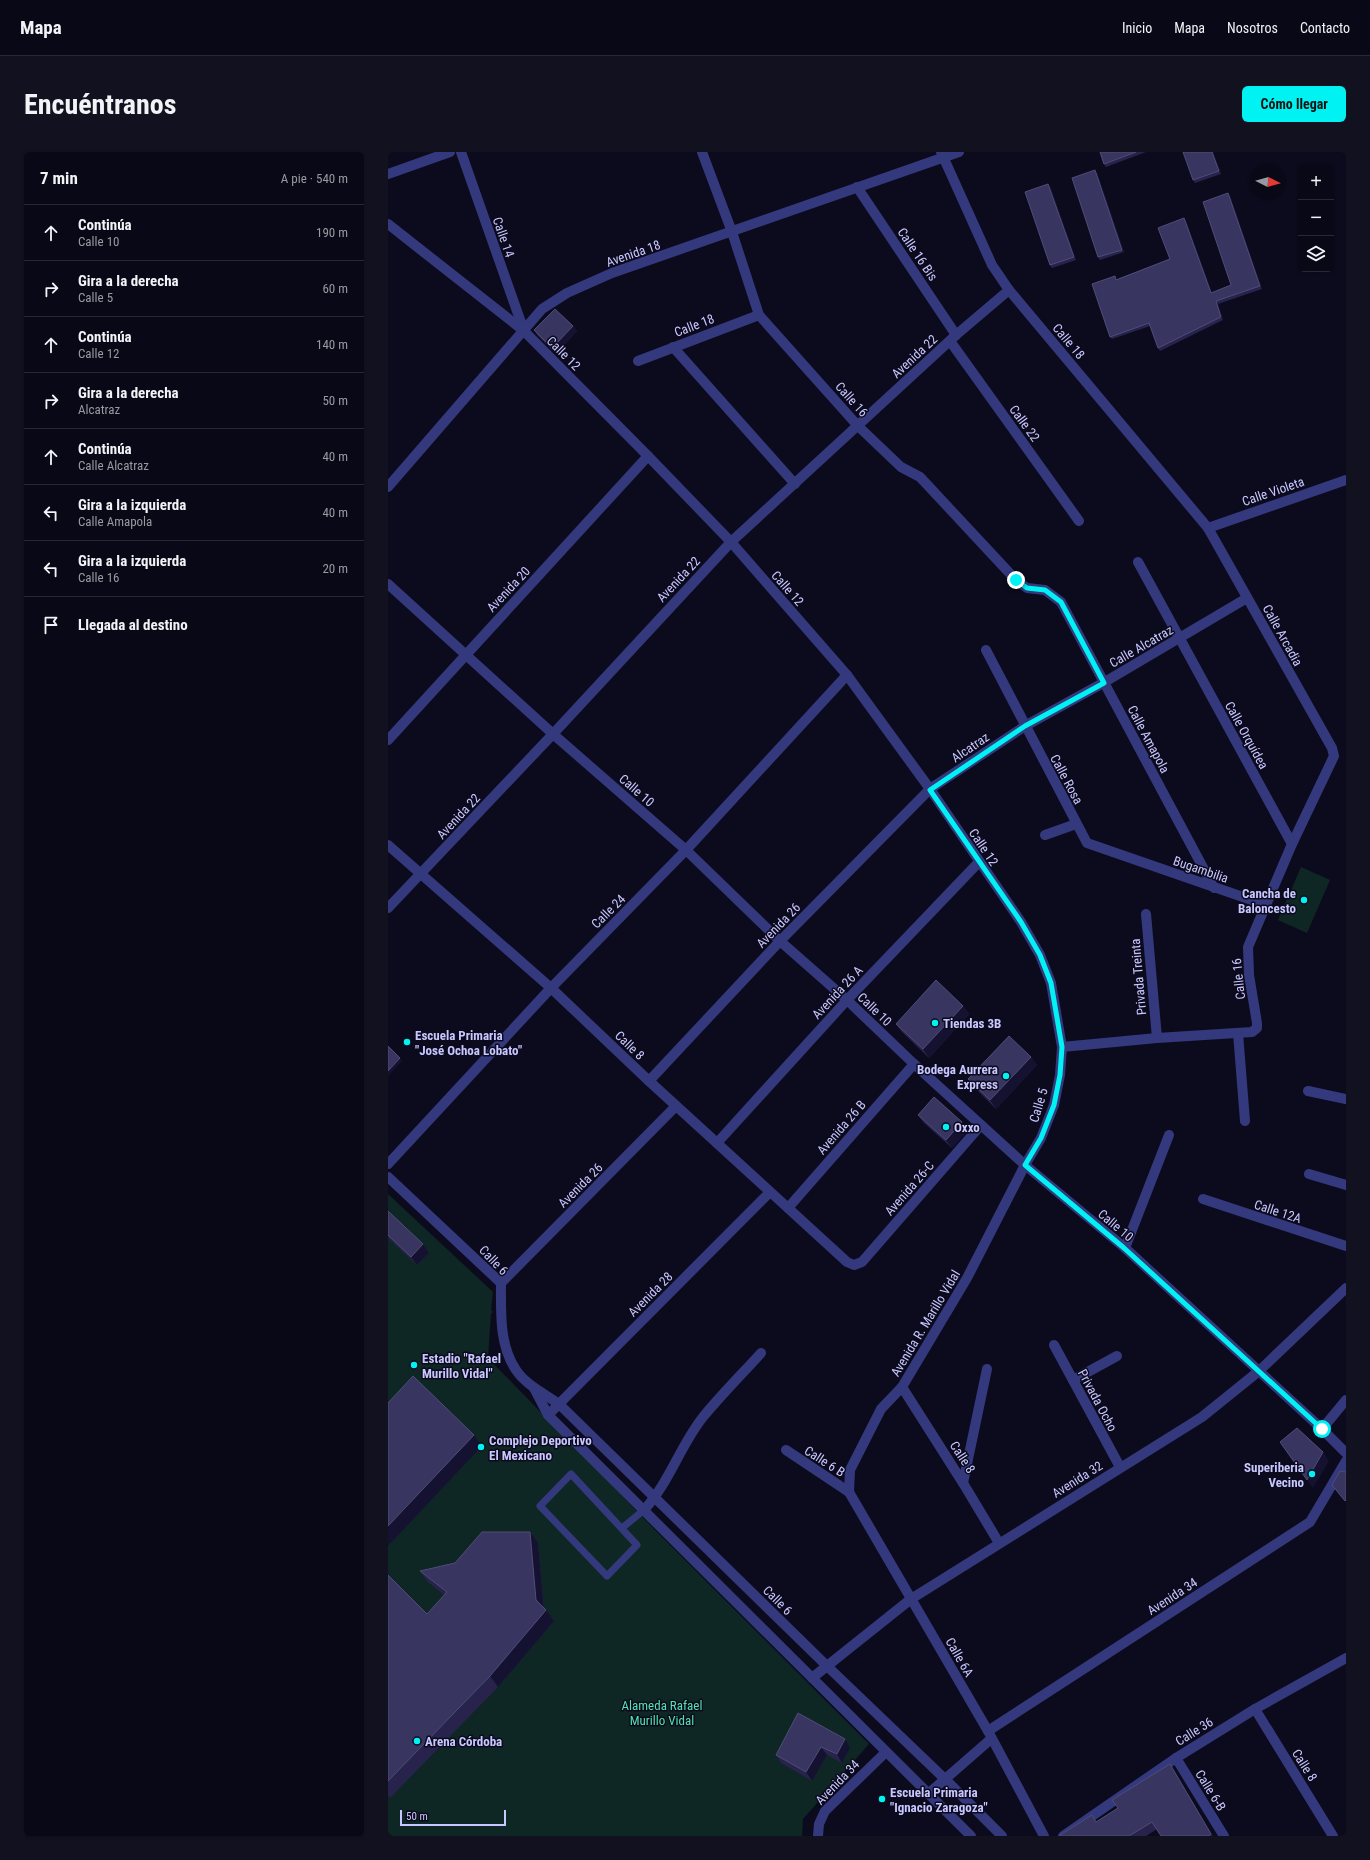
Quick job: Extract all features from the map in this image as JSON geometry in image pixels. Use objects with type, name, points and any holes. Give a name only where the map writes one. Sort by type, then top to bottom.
[{"type":"street","points":[[388,174],[450,152]]},
{"type":"street","name":"Calle 14","points":[[461,152],[524,331]]},
{"type":"street","name":"Calle 16","points":[[702,152],[732,232],[759,315],[858,426],[901,467],[920,477],[1016,580],[1027,588],[1045,590],[1061,602]]},
{"type":"street","name":"Avenida 18","points":[[388,487],[542,309],[567,293],[612,273],[732,232],[942,155],[959,152]]},
{"type":"street","name":"Calle 18","points":[[942,155],[992,265],[1009,290],[1208,528]]},
{"type":"street","name":"Calle 16 Bis","points":[[857,187],[953,338]]},
{"type":"street","name":"Calle 12","points":[[388,224],[524,331],[731,542],[847,675],[930,790],[978,862],[1021,922],[1040,955],[1051,983],[1062,1047]]},
{"type":"street","name":"Avenida 22","points":[[388,908],[553,734],[731,542],[953,338],[1009,290]]},
{"type":"street","name":"Calle 18","points":[[638,361],[759,315]]},
{"type":"street","name":"Calle 22","points":[[953,338],[1079,521]]},
{"type":"street","points":[[672,347],[794,484]]},
{"type":"street","name":"Avenida 20","points":[[388,740],[648,456]]},
{"type":"street","name":"Calle Violeta","points":[[1208,528],[1346,480]]},
{"type":"street","name":"Calle Arcadia","points":[[1208,528],[1332,748],[1334,756],[1292,844]]},
{"type":"street","name":"Calle Orquídea","points":[[1138,562],[1292,844]]},
{"type":"street","name":"Calle 10","points":[[388,584],[553,734],[686,850],[780,941],[847,1000],[914,1064],[1025,1165],[1124,1248],[1322,1429],[1346,1453]]},
{"type":"street","name":"Calle Alcatraz","points":[[1025,726],[1104,683],[1247,598]]},
{"type":"street","name":"Calle Amapola","points":[[1061,602],[1214,888]]},
{"type":"street","name":"Calle Rosa","points":[[986,650],[1087,843]]},
{"type":"street","name":"Calle 24","points":[[388,1164],[551,988],[686,850],[847,675]]},
{"type":"street","name":"Alcatraz","points":[[930,790],[1025,726]]},
{"type":"street","name":"Avenida 26","points":[[649,1081],[780,941],[930,790]]},
{"type":"street","points":[[1045,835],[1076,824]]},
{"type":"street","name":"Bugambilia","points":[[1087,843],[1266,905]]},
{"type":"street","points":[[1266,905],[1292,844]]},
{"type":"street","name":"Calle 8","points":[[388,845],[551,988],[649,1081],[770,1192],[847,1262],[854,1265]]},
{"type":"street","name":"Avenida 26 A","points":[[717,1143],[847,1000],[978,862]]},
{"type":"street","name":"Calle 16","points":[[1238,1033],[1252,1032],[1257,1028],[1249,975],[1248,947],[1266,905]]},
{"type":"street","name":"Privada Treinta","points":[[1146,914],[1157,1038]]},
{"type":"street","points":[[1062,1047],[1157,1038],[1238,1033],[1245,1121]]},
{"type":"street","name":"Calle 5","points":[[1025,1165],[1041,1138],[1054,1105],[1060,1075],[1062,1047]]},
{"type":"street","name":"Avenida 26 B","points":[[788,1208],[914,1064]]},
{"type":"street","points":[[1308,1091],[1346,1099]]},
{"type":"street","name":"Avenida 26","points":[[502,1283],[676,1106]]},
{"type":"street","name":"Avenida 26-C","points":[[854,1265],[862,1262],[981,1125]]},
{"type":"street","points":[[1124,1248],[1169,1135]]},
{"type":"street","name":"Avenida R. Marillo Vidal","points":[[849,1492],[850,1470],[881,1408],[902,1387],[967,1278],[1025,1165]]},
{"type":"street","points":[[1309,1174],[1346,1185]]},
{"type":"street","name":"Calle 6","points":[[388,1177],[502,1283],[503,1336],[508,1354],[516,1370],[533,1386],[559,1404],[827,1666],[946,1779],[1002,1836]]},
{"type":"street","name":"Avenida 28","points":[[548,1415],[770,1192]]},
{"type":"street","name":"Calle 12A","points":[[1202,1199],[1346,1246]]},
{"type":"street","name":"Avenida 32","points":[[812,1678],[911,1599],[1202,1417],[1259,1371],[1346,1288]]},
{"type":"street","points":[[1334,1300],[1346,1301]]},
{"type":"street","name":"Privada Ocho","points":[[1054,1345],[1120,1467]]},
{"type":"street","points":[[644,1510],[656,1498],[680,1453],[703,1417],[761,1353]]},
{"type":"street","points":[[1073,1380],[1117,1356]]},
{"type":"street","points":[[963,1483],[987,1369]]},
{"type":"street","name":"Calle 6","points":[[533,1386],[548,1415],[971,1836]]},
{"type":"street","name":"Calle 8","points":[[902,1387],[999,1543]]},
{"type":"street","points":[[1322,1429],[1346,1400]]},
{"type":"street","name":"Calle 6 B","points":[[786,1450],[849,1492]]},
{"type":"street","name":"Avenida 34","points":[[928,1794],[946,1779],[989,1735],[1310,1522],[1346,1461]]},
{"type":"street","name":"Calle 6A","points":[[849,1492],[989,1735],[1044,1836]]},
{"type":"street","name":"Calle 36","points":[[1063,1836],[1176,1758],[1255,1709],[1345,1661]]},
{"type":"street","name":"Calle 8","points":[[1255,1709],[1333,1836]]},
{"type":"street","name":"Avenida 34","points":[[818,1836],[819,1824],[825,1810],[886,1752]]},
{"type":"street","name":"Calle 6-B","points":[[1176,1758],[1224,1836]]},
{"type":"lane","points":[[570,1474],[622,1528],[637,1546],[607,1576],[540,1506],[570,1474]]},
{"type":"lane","points":[[622,1528],[644,1510]]},
{"type":"green space","name":"Cancha de Baloncesto","points":[[1301,867],[1330,880],[1307,933],[1278,920]]},
{"type":"green space","name":"Alameda Rafael Murillo Vidal","points":[[388,1194],[493,1292],[491,1310],[493,1312],[491,1314],[488,1358],[660,1535],[869,1744],[803,1819],[802,1836],[388,1836]]},
{"type":"building","points":[[1100,152],[1136,152],[1104,164]]},
{"type":"building","points":[[1183,152],[1212,152],[1219,171],[1193,180]]},
{"type":"building","points":[[1095,170],[1122,250],[1098,257],[1072,178]]},
{"type":"building","points":[[1048,184],[1074,257],[1050,265],[1025,192]]},
{"type":"building","points":[[1228,193],[1260,286],[1216,301],[1221,317],[1158,348],[1149,323],[1110,337],[1092,284],[1115,276],[1116,280],[1170,259],[1158,228],[1184,218],[1211,293],[1231,285],[1203,202]]},
{"type":"building","points":[[555,309],[573,326],[552,348],[534,330]]},
{"type":"building","name":"Tiendas 3B","points":[[936,980],[963,1006],[923,1049],[896,1024]]},
{"type":"building","name":"Bodega Aurrera Express","points":[[1009,1036],[1031,1057],[990,1100],[968,1079]]},
{"type":"building","points":[[388,1046],[400,1058],[388,1071]]},
{"type":"building","name":"Oxxo","points":[[934,1097],[962,1122],[946,1140],[918,1115]]},
{"type":"building","points":[[388,1211],[423,1244],[411,1257],[388,1235]]},
{"type":"building","points":[[413,1376],[474,1435],[388,1526],[388,1403]]},
{"type":"building","name":"Superiberia Vecino","points":[[1297,1428],[1323,1452],[1307,1480],[1280,1442]]},
{"type":"building","points":[[1340,1471],[1346,1472],[1345,1501],[1332,1485]]},
{"type":"building","points":[[482,1532],[530,1532],[536,1600],[546,1610],[490,1676],[388,1781],[388,1575],[427,1614],[447,1592],[420,1571],[455,1563]]},
{"type":"building","points":[[798,1713],[845,1739],[837,1754],[821,1747],[806,1772],[776,1755]]},
{"type":"building","points":[[1170,1764],[1211,1834],[1208,1836],[1161,1836],[1152,1822],[1129,1836],[1060,1835],[1092,1815],[1096,1822],[1118,1808],[1112,1800]]},
{"type":"place","name":"Cancha de Baloncesto","points":[[1304,900]]},
{"type":"place","name":"Tiendas 3B","points":[[935,1023]]},
{"type":"place","name":"Escuela Primaria \"José Ochoa Lobato\"","points":[[407,1042]]},
{"type":"place","name":"Bodega Aurrera Express","points":[[1006,1076]]},
{"type":"place","name":"Oxxo","points":[[946,1127]]},
{"type":"place","name":"Estadio \"Rafael Murillo Vidal\"","points":[[414,1365]]},
{"type":"place","name":"Complejo Deportivo El Mexicano","points":[[481,1447]]},
{"type":"place","name":"Superiberia Vecino","points":[[1312,1474]]},
{"type":"place","name":"Arena Córdoba","points":[[417,1741]]},
{"type":"place","name":"Escuela Primaria \"Ignacio Zaragoza\"","points":[[882,1799]]},
{"type":"route","points":[[1016,580],[1027,588],[1045,590],[1061,602],[1104,683],[1025,726],[930,790],[978,862],[1021,922],[1040,955],[1051,983],[1062,1047],[1060,1075],[1054,1105],[1041,1138],[1025,1165],[1124,1248],[1322,1429]]}]
